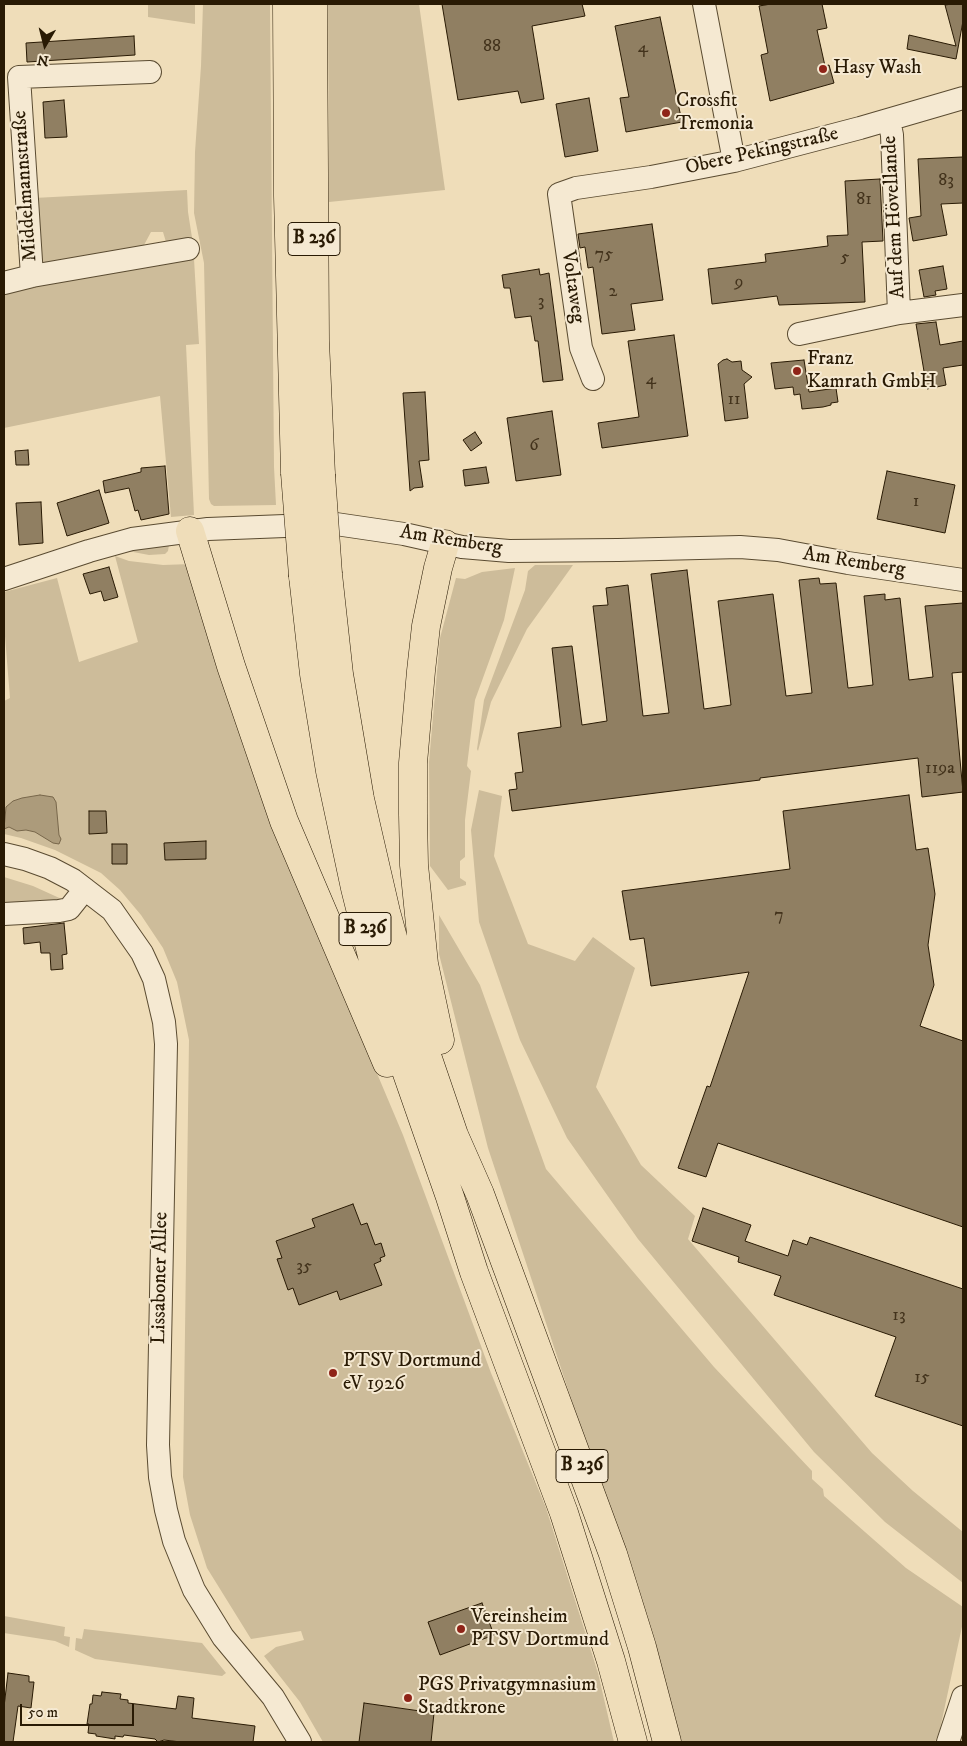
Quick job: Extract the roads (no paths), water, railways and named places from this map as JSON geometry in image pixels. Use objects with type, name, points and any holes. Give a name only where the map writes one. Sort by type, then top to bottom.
[{"type":"highway","name":"B 236","points":[[287,4],[288,206],[315,575],[320,716],[340,820],[354,888],[377,976],[404,1062],[474,1272],[564,1513],[611,1661],[633,1742]]},
{"type":"highway","name":"B 236","points":[[308,474],[315,341],[313,4]]},
{"type":"highway","points":[[190,531],[231,666],[284,821],[373,1027],[440,1201],[474,1272]]},
{"type":"highway","points":[[445,544],[426,626],[420,681],[413,763],[414,865],[424,964],[433,1012],[469,1138],[480,1194]]},
{"type":"highway","name":"B 236","points":[[315,575],[339,674],[360,799],[386,912],[424,1044],[454,1135],[480,1194],[613,1554],[642,1647],[667,1742]]},
{"type":"street","points":[[704,4],[734,161]]},
{"type":"street","name":"Middelmannstraße","points":[[32,276],[19,77],[150,72]]},
{"type":"street","name":"Obere Pekingstraße","points":[[559,194],[576,188],[651,177],[734,161],[963,98]]},
{"type":"street","name":"Auf dem Hövellande","points":[[888,120],[892,136],[899,313]]},
{"type":"street","name":"Voltaweg","points":[[559,194],[581,348],[593,379]]},
{"type":"street","points":[[4,283],[156,245],[188,248]]},
{"type":"street","name":"Auf dem Hövellande","points":[[799,334],[899,313],[963,305]]},
{"type":"street","name":"Am Remberg","points":[[4,579],[132,539],[190,531],[256,526],[336,524],[404,534],[462,547],[509,551],[740,547],[778,550],[848,563],[963,580]]},
{"type":"street","name":"Lissaboner Allee","points":[[4,854],[50,868],[73,880],[112,910],[142,953],[154,979],[164,1022],[166,1067],[158,1445],[160,1477],[166,1510],[174,1541],[194,1590],[223,1637],[273,1697],[300,1742]]},
{"type":"street","points":[[4,914],[59,911],[69,908],[85,889]]},
{"type":"street","points":[[948,1742],[963,1697]]},
{"type":"place","name":"Hasy Wash","points":[[823,69]]},
{"type":"place","name":"Crossfit Tremonia","points":[[666,113]]},
{"type":"place","name":"Franz Kamrath GmbH","points":[[797,371]]},
{"type":"place","name":"PTSV Dortmund eV 1926","points":[[333,1373]]},
{"type":"place","name":"Vereinsheim PTSV Dortmund","points":[[461,1629]]},
{"type":"place","name":"PGS Privatgymnasium Stadtkrone","points":[[408,1698]]}]
